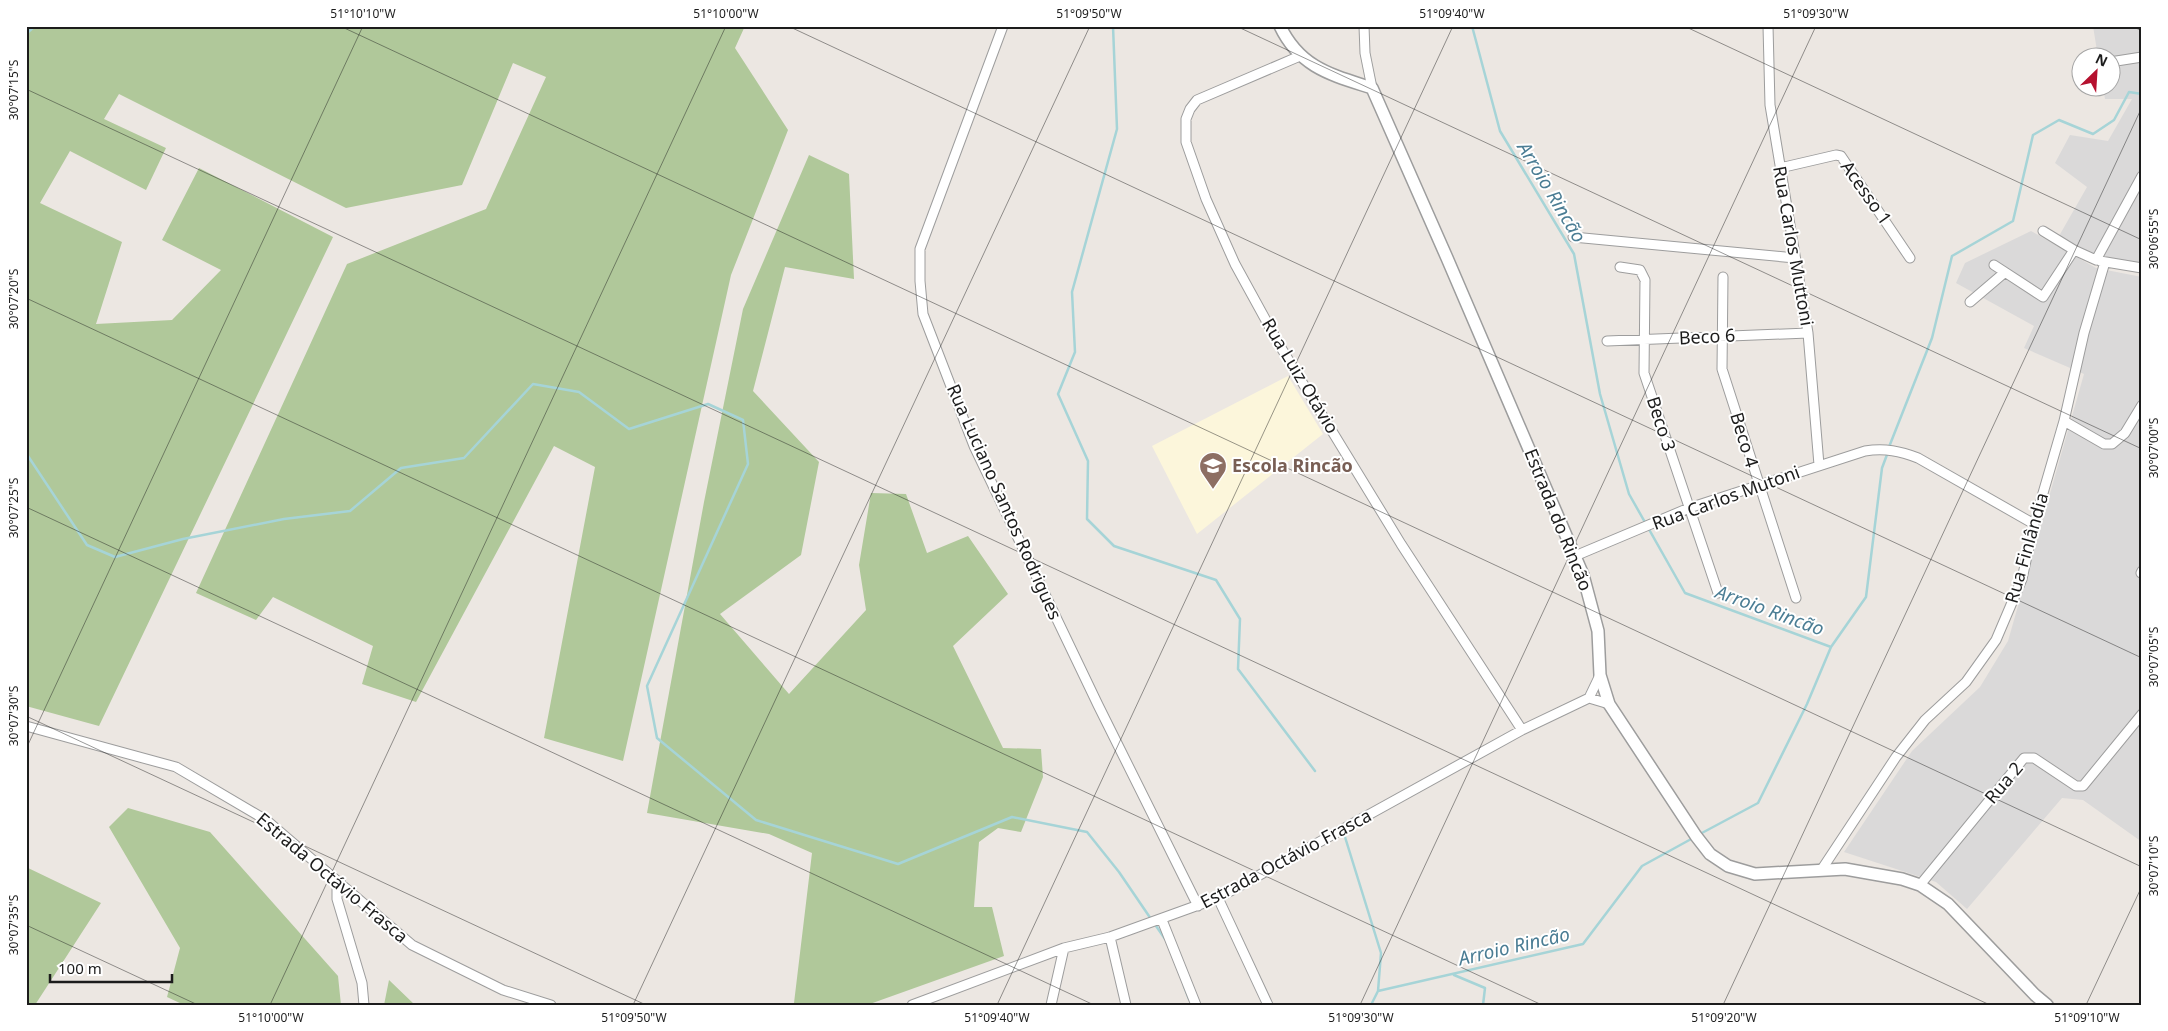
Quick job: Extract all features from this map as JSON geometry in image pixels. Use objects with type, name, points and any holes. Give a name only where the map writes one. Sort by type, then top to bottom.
[{"type":"street","name":"Rua Luciano Santos Rodrigues","points":[[1003,26],[920,248],[922,314],[974,446],[1098,705],[1198,906]]},
{"type":"street","points":[[1280,26],[1300,56],[1325,72],[1372,88]]},
{"type":"street","points":[[1364,26],[1365,53],[1372,88]]},
{"type":"street","name":"Rua Carlos Muttoni","points":[[1768,26],[1770,105],[1808,333],[1819,465]]},
{"type":"street","name":"Rua Luiz Otávio","points":[[1300,56],[1197,100],[1190,109],[1186,119],[1186,142],[1206,199],[1235,264],[1280,346],[1401,544],[1522,730]]},
{"type":"street","points":[[2120,60],[2142,57]]},
{"type":"street","name":"Estrada do Rincão","points":[[1372,88],[1448,258],[1583,575],[1598,631],[1600,675],[1608,704],[1710,854],[1728,866],[1756,874],[1845,869],[1920,884],[1948,904],[2035,995],[2047,1005]]},
{"type":"street","name":"Acesso 1","points":[[1780,168],[1836,155],[1841,156],[1910,258]]},
{"type":"street","points":[[2096,260],[2142,176]]},
{"type":"street","points":[[2043,231],[2074,250],[2096,260],[2142,268]]},
{"type":"street","points":[[1573,237],[1795,258]]},
{"type":"street","points":[[1994,265],[2043,297],[2074,250]]},
{"type":"street","name":"Rua Finlândia","points":[[1822,870],[1896,757],[1925,720],[1966,682],[1996,640],[2022,579],[2034,524],[2064,421],[2084,333],[2105,262]]},
{"type":"street","name":"Beco 3","points":[[1620,267],[1640,270],[1644,274],[1644,373],[1718,592]]},
{"type":"street","points":[[1970,302],[2004,273]]},
{"type":"street","name":"Beco 4","points":[[1723,277],[1722,369],[1796,598]]},
{"type":"street","name":"Beco 6","points":[[1607,342],[1808,333]]},
{"type":"street","points":[[2064,421],[2104,444],[2112,444],[2125,434],[2142,405]]},
{"type":"street","name":"Rua Carlos Mutoni","points":[[1575,556],[1689,508],[1819,465],[1865,451],[1880,449],[1898,450],[1918,458],[2034,524]]},
{"type":"street","points":[[1600,675],[1589,698],[1608,704]]},
{"type":"street","name":"Estrada Octávio Frasca","points":[[912,1005],[1064,948],[1110,937],[1162,920],[1218,898],[1522,730],[1589,698]]},
{"type":"street","name":"Rua 2","points":[[1920,884],[2024,758],[2034,758],[2076,786],[2083,786],[2142,714]]},
{"type":"street","name":"Estrada Octávio Frasca","points":[[26,726],[176,767],[266,820],[412,945],[503,990],[552,1005]]},
{"type":"street","points":[[340,883],[337,899],[362,983],[364,1005]]},
{"type":"street","points":[[1218,898],[1268,1005]]},
{"type":"street","points":[[1162,920],[1196,1005]]},
{"type":"street","points":[[1110,937],[1126,1005]]},
{"type":"street","points":[[1052,1005],[1064,948]]},
{"type":"shaded area","points":[[2093,26],[2142,26],[2142,265],[2079,250],[2059,236],[2087,187],[2055,163],[2070,135],[2108,141],[2132,99],[2105,99],[2120,98],[2120,48],[2097,48]]},
{"type":"shaded area","points":[[2031,231],[2096,268],[2142,277],[2142,842],[2083,800],[2062,798],[1967,909],[1936,882],[1844,852],[1912,751],[1980,687],[2008,641],[2084,374],[2024,348],[2034,326],[1956,283],[1965,263]]},
{"type":"shaded area","name":"Escola Rincão","points":[[1288,376],[1323,434],[1197,534],[1152,446]]},
{"type":"green space","points":[[26,26],[745,26],[735,48],[788,130],[731,275],[623,761],[544,738],[595,467],[554,446],[416,702],[362,684],[373,646],[273,597],[256,620],[196,593],[347,264],[486,209],[546,77],[513,63],[462,185],[346,208],[119,94],[104,119],[166,148],[146,190],[70,151],[40,203],[122,242],[96,324],[172,320],[221,270],[162,240],[199,168],[333,237],[99,726],[26,706]]},
{"type":"green space","points":[[809,155],[849,174],[854,279],[785,267],[753,391],[819,462],[801,555],[720,614],[789,694],[866,610],[859,565],[871,493],[906,494],[927,553],[968,536],[1008,594],[953,646],[1003,748],[1041,749],[1043,777],[1021,832],[998,828],[979,842],[974,907],[992,907],[1004,956],[867,1005],[812,1005],[794,1003],[812,853],[769,834],[647,813],[704,502],[743,309]]},
{"type":"green space","points":[[128,808],[210,832],[338,976],[341,1005],[184,1005],[167,997],[180,948],[109,827]]},
{"type":"green space","points":[[26,867],[101,903],[35,1005],[26,1005]]},
{"type":"green space","points":[[389,980],[415,1005],[384,1005]]},
{"type":"waterway","points":[[26,34],[35,26]]},
{"type":"waterway","points":[[1113,26],[1117,129],[1072,292],[1075,352],[1058,394],[1088,461],[1087,519],[1114,546],[1216,580],[1240,619],[1238,669],[1315,771]]},
{"type":"waterway","name":"Arroio Rincão","points":[[1472,26],[1500,131],[1574,254],[1600,394],[1629,494],[1685,593],[1831,647],[1807,704],[1758,803],[1700,834]]},
{"type":"waterway","points":[[1889,447],[1932,338],[1952,256],[2013,221],[2033,135],[2059,120],[2093,134],[2114,120],[2129,92],[2142,94]]},
{"type":"waterway","points":[[26,453],[87,545],[115,557],[183,539],[284,519],[350,511],[401,468],[464,458],[533,384],[579,392],[629,429],[708,404],[743,420],[748,464],[647,686],[657,738],[756,820],[898,864],[1012,817],[1087,832],[1119,872],[1151,919]]},
{"type":"waterway","points":[[1831,647],[1866,597],[1882,468],[1888,452]]},
{"type":"waterway","points":[[1345,837],[1381,953],[1378,991]]},
{"type":"waterway","name":"Arroio Rincão","points":[[1371,1005],[1378,991],[1583,944],[1642,866],[1693,838]]},
{"type":"waterway","points":[[1154,923],[1165,939]]},
{"type":"waterway","points":[[1454,975],[1485,988],[1483,1005]]},
{"type":"waterway","points":[[1184,986],[1189,999]]},
{"type":"place","name":"Escola Rincão","points":[[1213,490]]}]
